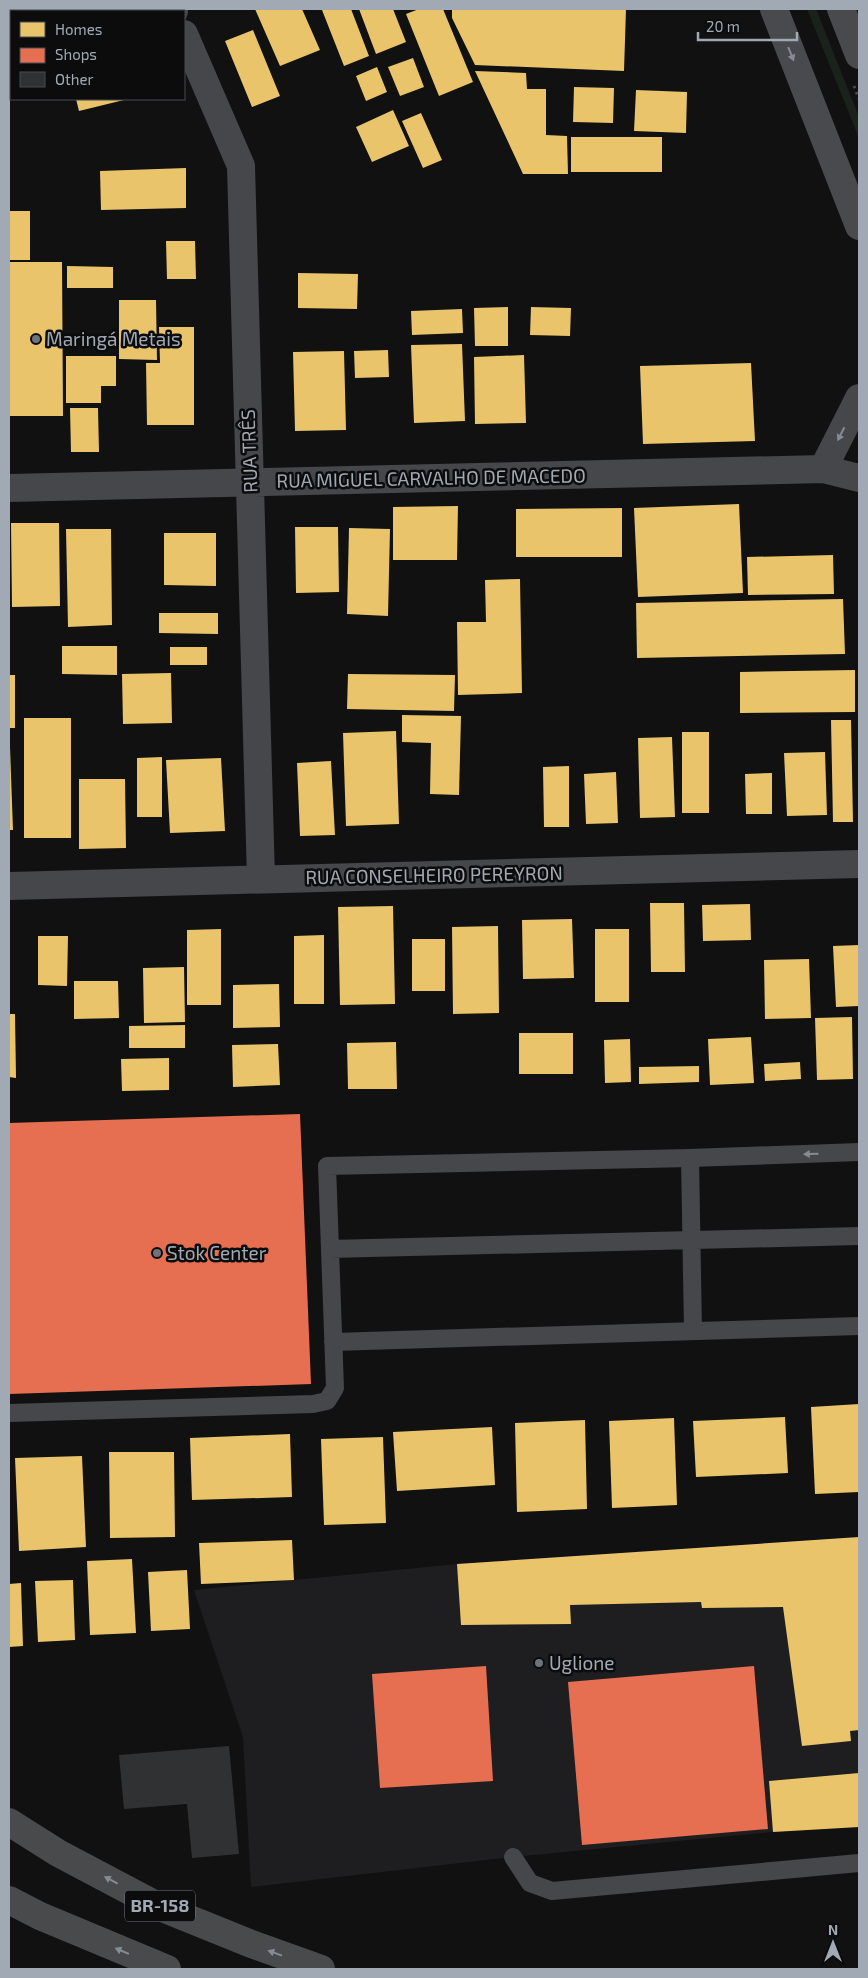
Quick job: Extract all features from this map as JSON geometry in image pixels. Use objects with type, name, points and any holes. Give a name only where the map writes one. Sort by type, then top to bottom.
[{"type":"highway","name":"BR-158","points":[[9,1822],[58,1853],[160,1906],[249,1943],[321,1969]]},
{"type":"highway","name":"BR-158","points":[[9,1900],[40,1916],[167,1969]]},
{"type":"main road","points":[[774,9],[859,226]]},
{"type":"main road","points":[[841,9],[859,55]]},
{"type":"street","name":"RUA TRÊS","points":[[185,36],[241,166],[261,879]]},
{"type":"street","points":[[823,469],[859,398]]},
{"type":"street","name":"RUA MIGUEL CARVALHO DE MACEDO","points":[[9,488],[823,469],[859,478]]},
{"type":"street","name":"RUA CONSELHEIRO PEREYRON","points":[[9,886],[859,864]]},
{"type":"lane","points":[[9,1413],[313,1404],[327,1401],[334,1388],[327,1166],[690,1158],[859,1152]]},
{"type":"lane","points":[[690,1158],[693,1331]]},
{"type":"lane","points":[[330,1250],[859,1236]]},
{"type":"lane","points":[[333,1342],[859,1326]]},
{"type":"lane","points":[[513,1856],[530,1883],[552,1891],[859,1863]]},
{"type":"shaded area","points":[[807,9],[816,9],[859,117],[859,138]]},
{"type":"shaded area","name":"Uglione","points":[[859,1537],[859,1827],[773,1832],[513,1857],[251,1887],[243,1737],[194,1590],[457,1564]]},
{"type":"building: Homes","points":[[119,9],[120,10],[86,10]]},
{"type":"building: Homes","points":[[255,9],[302,9],[320,50],[280,66]]},
{"type":"building: Homes","points":[[351,9],[369,56],[344,66],[322,10]]},
{"type":"building: Homes","points":[[359,9],[393,9],[406,42],[376,54]]},
{"type":"building: Homes","points":[[419,9],[443,9],[473,82],[439,96],[406,14]]},
{"type":"building: Homes","points":[[452,9],[626,9],[624,71],[475,65],[452,18]]},
{"type":"building: Homes","points":[[253,30],[280,96],[252,107],[225,41]]},
{"type":"building: Homes","points":[[9,31],[10,88],[9,88]]},
{"type":"building: Homes","points":[[413,58],[424,87],[400,96],[388,67]]},
{"type":"building: Homes","points":[[377,67],[387,92],[366,101],[356,76]]},
{"type":"building: Homes","points":[[475,71],[526,73],[527,89],[546,89],[546,135],[567,136],[568,174],[523,174]]},
{"type":"building: Homes","points":[[574,87],[614,88],[613,123],[573,122]]},
{"type":"building: Homes","points":[[636,90],[687,92],[686,133],[634,131]]},
{"type":"building: Homes","points":[[76,100],[124,100],[79,111]]},
{"type":"building: Homes","points":[[393,110],[409,146],[372,162],[356,127]]},
{"type":"building: Homes","points":[[421,113],[442,160],[423,168],[402,121]]},
{"type":"building: Homes","points":[[571,137],[662,137],[662,172],[571,172]]},
{"type":"building: Homes","points":[[186,168],[186,208],[101,210],[100,171]]},
{"type":"building: Homes","points":[[9,211],[30,211],[30,260],[9,260]]},
{"type":"building: Homes","points":[[166,241],[195,241],[196,279],[167,279]]},
{"type":"building: Homes","name":"Maringá Metais","points":[[9,262],[62,262],[63,416],[9,416]]},
{"type":"building: Homes","points":[[67,266],[113,267],[113,288],[67,288]]},
{"type":"building: Homes","points":[[298,273],[358,274],[357,309],[298,308]]},
{"type":"building: Homes","points":[[119,300],[156,300],[157,360],[119,359]]},
{"type":"building: Homes","points":[[508,307],[508,346],[475,346],[474,308]]},
{"type":"building: Homes","points":[[531,307],[571,308],[570,336],[530,335]]},
{"type":"building: Homes","points":[[462,309],[463,333],[412,335],[411,311]]},
{"type":"building: Homes","points":[[159,327],[194,327],[194,425],[147,425],[146,363],[160,363]]},
{"type":"building: Homes","points":[[462,344],[465,421],[414,423],[411,345]]},
{"type":"building: Homes","points":[[388,350],[389,377],[355,378],[354,351]]},
{"type":"building: Homes","points":[[344,351],[346,430],[295,431],[293,352]]},
{"type":"building: Homes","points":[[524,355],[526,423],[475,424],[474,357]]},
{"type":"building: Homes","points":[[66,356],[116,356],[116,386],[101,386],[101,403],[66,403]]},
{"type":"building: Homes","points":[[751,363],[755,441],[643,444],[640,366]]},
{"type":"building: Homes","points":[[70,408],[98,408],[99,452],[71,452]]},
{"type":"building: Homes","points":[[739,504],[743,593],[638,597],[634,508]]},
{"type":"building: Homes","points":[[458,506],[457,560],[393,560],[393,507]]},
{"type":"building: Homes","points":[[622,508],[622,557],[516,557],[516,509]]},
{"type":"building: Homes","points":[[11,523],[59,523],[60,606],[12,607]]},
{"type":"building: Homes","points":[[295,527],[338,527],[339,592],[296,593]]},
{"type":"building: Homes","points":[[349,528],[390,529],[388,616],[347,614]]},
{"type":"building: Homes","points":[[66,529],[111,529],[112,625],[68,627]]},
{"type":"building: Homes","points":[[164,533],[216,533],[216,586],[164,585]]},
{"type":"building: Homes","points":[[833,555],[834,594],[748,595],[747,557]]},
{"type":"building: Homes","points":[[520,579],[522,693],[458,695],[457,622],[486,622],[485,580]]},
{"type":"building: Homes","points":[[843,599],[845,654],[637,658],[636,603]]},
{"type":"building: Homes","points":[[159,613],[218,613],[218,634],[159,633]]},
{"type":"building: Homes","points":[[62,646],[117,646],[117,675],[62,674]]},
{"type":"building: Homes","points":[[170,647],[207,647],[207,665],[170,665]]},
{"type":"building: Homes","points":[[855,670],[855,712],[740,713],[740,672]]},
{"type":"building: Homes","points":[[171,673],[172,723],[123,724],[122,674]]},
{"type":"building: Homes","points":[[348,674],[455,675],[454,711],[347,709]]},
{"type":"building: Homes","points":[[9,675],[15,675],[15,728],[9,728]]},
{"type":"building: Homes","points":[[402,715],[461,716],[459,795],[430,794],[431,743],[402,742]]},
{"type":"building: Homes","points":[[24,718],[71,718],[71,838],[24,838]]},
{"type":"building: Homes","points":[[831,720],[851,720],[853,822],[833,822]]},
{"type":"building: Homes","points":[[396,731],[399,824],[346,826],[343,733]]},
{"type":"building: Homes","points":[[682,732],[709,732],[709,813],[682,813]]},
{"type":"building: Homes","points":[[672,737],[675,817],[640,818],[638,738]]},
{"type":"building: Homes","points":[[10,747],[13,830],[9,830]]},
{"type":"building: Homes","points":[[825,752],[827,815],[787,816],[784,753]]},
{"type":"building: Homes","points":[[162,757],[162,817],[137,817],[137,758]]},
{"type":"building: Homes","points":[[221,758],[225,831],[170,833],[166,760]]},
{"type":"building: Homes","points":[[331,761],[335,835],[300,836],[297,763]]},
{"type":"building: Homes","points":[[569,766],[569,827],[544,827],[543,767]]},
{"type":"building: Homes","points":[[616,772],[618,823],[586,824],[584,774]]},
{"type":"building: Homes","points":[[772,773],[772,814],[746,814],[745,774]]},
{"type":"building: Homes","points":[[79,779],[125,779],[126,848],[79,849]]},
{"type":"building: Homes","points":[[650,903],[684,903],[685,972],[651,972]]},
{"type":"building: Homes","points":[[750,904],[751,940],[703,941],[702,905]]},
{"type":"building: Homes","points":[[393,906],[395,1004],[340,1005],[338,907]]},
{"type":"building: Homes","points":[[572,919],[574,978],[523,979],[522,920]]},
{"type":"building: Homes","points":[[498,926],[499,1013],[453,1014],[452,927]]},
{"type":"building: Homes","points":[[221,929],[221,1005],[187,1005],[187,930]]},
{"type":"building: Homes","points":[[595,929],[629,929],[629,1002],[595,1002]]},
{"type":"building: Homes","points":[[324,935],[324,1004],[294,1004],[294,936]]},
{"type":"building: Homes","points":[[38,936],[68,936],[67,986],[38,985]]},
{"type":"building: Homes","points":[[412,939],[445,939],[445,991],[412,991]]},
{"type":"building: Homes","points":[[859,945],[859,1006],[836,1007],[833,946]]},
{"type":"building: Homes","points":[[809,959],[811,1018],[765,1019],[764,960]]},
{"type":"building: Homes","points":[[184,967],[185,1022],[144,1023],[143,968]]},
{"type":"building: Homes","points":[[74,981],[118,981],[119,1018],[74,1019]]},
{"type":"building: Homes","points":[[279,984],[280,1027],[233,1028],[233,985]]},
{"type":"building: Homes","points":[[9,1014],[15,1014],[16,1078],[9,1077]]},
{"type":"building: Homes","points":[[852,1017],[853,1079],[817,1080],[815,1018]]},
{"type":"building: Homes","points":[[185,1025],[185,1048],[129,1048],[129,1026]]},
{"type":"building: Homes","points":[[519,1033],[573,1033],[573,1074],[519,1074]]},
{"type":"building: Homes","points":[[751,1037],[754,1083],[710,1085],[708,1039]]},
{"type":"building: Homes","points":[[630,1039],[631,1082],[605,1083],[604,1040]]},
{"type":"building: Homes","points":[[396,1042],[397,1089],[348,1089],[347,1043]]},
{"type":"building: Homes","points":[[278,1044],[280,1085],[233,1087],[232,1045]]},
{"type":"building: Homes","points":[[169,1058],[169,1090],[122,1091],[121,1059]]},
{"type":"building: Homes","points":[[800,1062],[801,1079],[765,1081],[764,1064]]},
{"type":"building: Homes","points":[[699,1066],[699,1082],[639,1084],[639,1067]]},
{"type":"building: Homes","points":[[859,1404],[859,1492],[815,1494],[811,1407]]},
{"type":"building: Homes","points":[[785,1417],[788,1473],[696,1477],[693,1421]]},
{"type":"building: Homes","points":[[674,1418],[677,1505],[612,1508],[609,1421]]},
{"type":"building: Homes","points":[[585,1420],[587,1509],[517,1512],[515,1423]]},
{"type":"building: Homes","points":[[492,1427],[495,1485],[397,1491],[393,1432]]},
{"type":"building: Homes","points":[[290,1434],[292,1497],[192,1500],[190,1438]]},
{"type":"building: Homes","points":[[383,1437],[386,1523],[324,1525],[321,1439]]},
{"type":"building: Homes","points":[[109,1452],[174,1452],[175,1537],[110,1538]]},
{"type":"building: Homes","points":[[82,1456],[86,1547],[19,1551],[15,1458]]},
{"type":"building: Homes","points":[[859,1537],[859,1730],[850,1731],[851,1741],[802,1746],[783,1607],[702,1608],[701,1602],[570,1605],[571,1624],[461,1625],[457,1564]]},
{"type":"building: Homes","points":[[292,1540],[294,1580],[201,1584],[199,1543]]},
{"type":"building: Homes","points":[[132,1559],[136,1633],[90,1635],[87,1561]]},
{"type":"building: Homes","points":[[187,1570],[190,1629],[151,1631],[148,1572]]},
{"type":"building: Homes","points":[[73,1580],[75,1640],[38,1642],[35,1581]]},
{"type":"building: Homes","points":[[21,1583],[23,1646],[9,1647],[9,1584]]},
{"type":"building: Homes","points":[[859,1773],[859,1827],[773,1832],[769,1781]]},
{"type":"building: Shops","name":"Stok Center","points":[[300,1114],[311,1384],[9,1394],[9,1123]]},
{"type":"building: Shops","points":[[486,1666],[493,1781],[380,1788],[372,1674]]},
{"type":"building: Shops","points":[[754,1666],[768,1829],[582,1845],[568,1682]]},
{"type":"building: Other","points":[[229,1746],[239,1854],[192,1858],[187,1804],[124,1809],[119,1755]]},
{"type":"place","name":"Maringá Metais","points":[[36,339]]},
{"type":"place","name":"Stok Center","points":[[157,1253]]},
{"type":"place","name":"Uglione","points":[[539,1663]]}]
